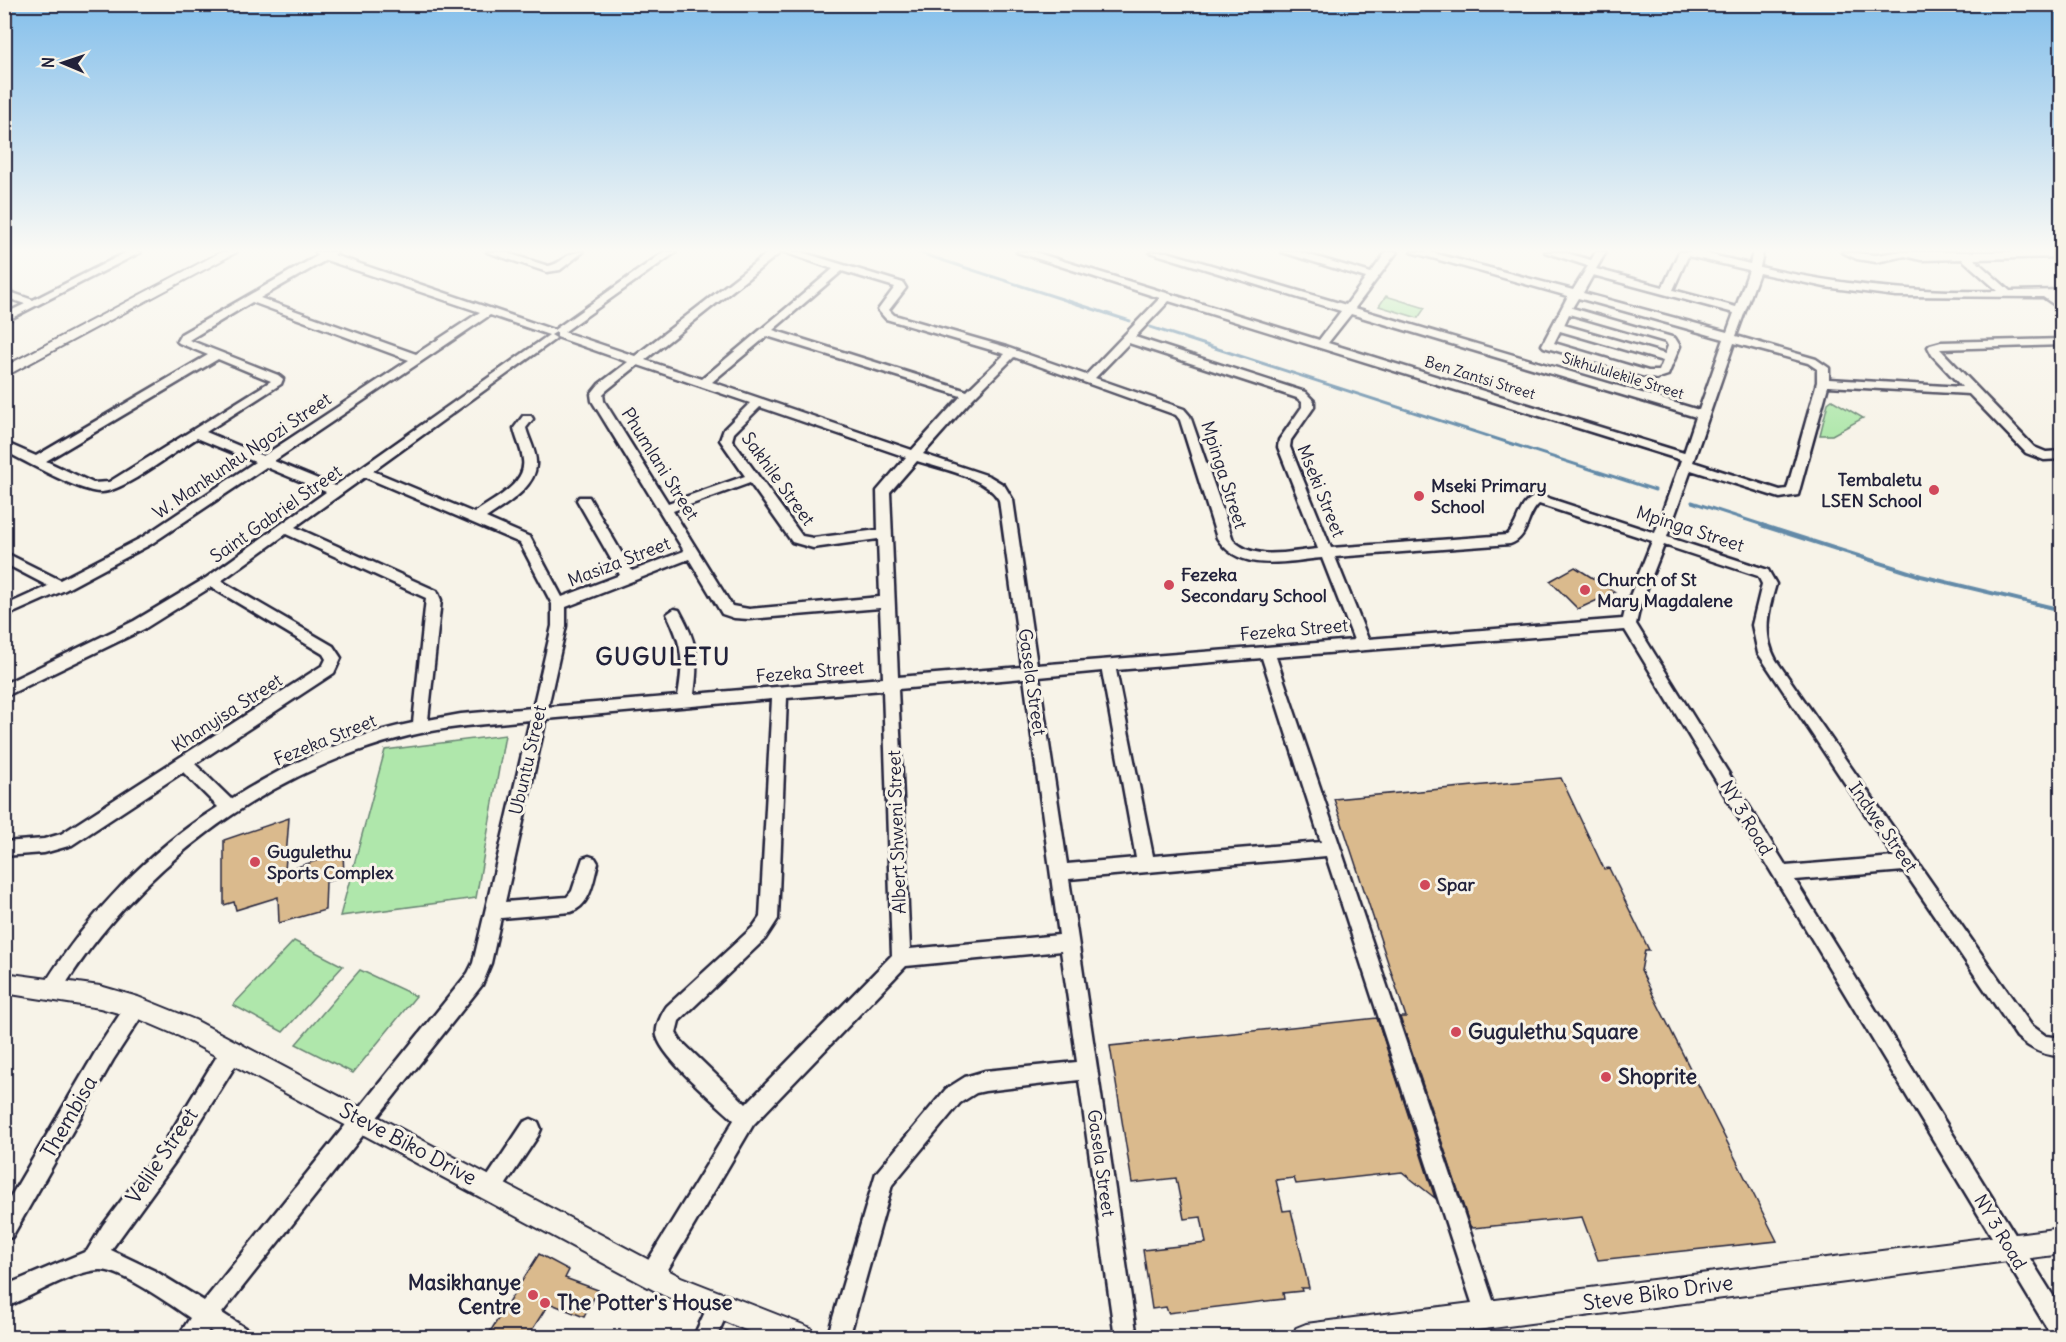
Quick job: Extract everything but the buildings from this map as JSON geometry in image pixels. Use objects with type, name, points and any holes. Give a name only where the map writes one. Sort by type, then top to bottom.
[{"type":"main road","points":[[4,373],[114,315]]},
{"type":"main road","name":"Steve Biko Drive","points":[[4,983],[100,997],[138,1008],[187,1028],[652,1275],[719,1307],[801,1338]]},
{"type":"main road","name":"Steve Biko Drive","points":[[1324,1336],[2061,1241]]},
{"type":"street","points":[[4,446],[91,487],[106,488],[197,433],[274,385],[277,380],[187,343],[184,339],[190,332],[221,315]]},
{"type":"street","points":[[297,315],[418,359]]},
{"type":"street","name":"W. Mankunku Ngozi Street","points":[[4,612],[147,541],[484,315]]},
{"type":"street","name":"Gasela Street","points":[[499,315],[915,455],[984,479],[999,488],[1006,500],[1126,1338]]},
{"type":"street","name":"Saint Gabriel Street","points":[[4,691],[139,625],[211,581],[287,529],[582,315]]},
{"type":"street","name":"Phumlani Street","points":[[696,315],[599,391],[597,397],[723,605],[734,613],[886,602]]},
{"type":"street","points":[[703,384],[787,315]]},
{"type":"street","name":"Mpinga Street","points":[[888,315],[1089,378],[1172,408],[1185,416],[1224,538],[1236,551],[1259,558],[1510,538],[1517,533],[1530,504],[1539,499],[1755,569],[1766,576]]},
{"type":"street","points":[[1089,378],[1150,315]]},
{"type":"street","name":"Ben Zantsi Street","points":[[1224,315],[1687,461],[1780,494],[1790,494],[1794,491],[1823,382]]},
{"type":"street","points":[[1321,345],[1344,315]]},
{"type":"street","name":"Sikhululekile Street","points":[[1364,315],[1702,415]]},
{"type":"street","points":[[1564,315],[1548,345],[1646,374],[1656,376],[1664,373],[1674,346],[1671,340],[1582,315]]},
{"type":"street","points":[[1650,315],[1816,363],[1823,368],[1823,382],[1972,391]]},
{"type":"street","points":[[1629,624],[1633,606],[1660,538],[1739,315]]},
{"type":"street","points":[[1557,327],[1669,359]]},
{"type":"street","points":[[767,332],[969,395]]},
{"type":"street","name":"Mseki Street","points":[[1127,338],[1301,395],[1308,400],[1308,407],[1285,440],[1284,447],[1363,644]]},
{"type":"street","points":[[2061,342],[1934,347],[1936,353],[2023,444],[2047,456],[2061,455]]},
{"type":"street","name":"Albert Shweni Street","points":[[901,958],[883,491],[969,395],[1012,353]]},
{"type":"street","points":[[37,461],[217,355]]},
{"type":"street","name":"Sakhile Street","points":[[758,402],[726,436],[728,444],[794,536],[801,542],[813,543],[884,534]]},
{"type":"street","points":[[477,518],[528,476],[531,463],[520,428],[527,418]]},
{"type":"street","points":[[197,433],[337,492]]},
{"type":"street","points":[[366,472],[525,540],[559,604]]},
{"type":"street","points":[[665,509],[752,478]]},
{"type":"street","points":[[584,500],[628,576]]},
{"type":"street","points":[[287,529],[428,591],[432,595],[434,600],[420,726]]},
{"type":"street","name":"Masiza Street","points":[[559,604],[692,553]]},
{"type":"street","points":[[4,557],[60,586]]},
{"type":"street","name":"Indwe Street","points":[[1766,576],[1769,584],[1758,624],[1765,654],[2024,1030],[2040,1044],[2061,1047]]},
{"type":"street","name":"Khanyisa Street","points":[[4,849],[44,846],[66,840],[329,669],[334,658],[328,650],[211,581]]},
{"type":"street","name":"Ubuntu Street","points":[[188,1338],[476,980],[482,963],[559,626],[559,604]]},
{"type":"street","points":[[674,614],[688,638],[692,651],[685,701]]},
{"type":"street","name":"Fezeka Street","points":[[52,989],[74,956],[146,874],[165,856],[229,807],[302,767],[329,755],[420,726],[1108,665],[1629,624]]},
{"type":"street","name":"NY 3 Road","points":[[1629,624],[2061,1332]]},
{"type":"street","points":[[1268,652],[1487,1316]]},
{"type":"street","points":[[1108,665],[1146,864]]},
{"type":"street","points":[[746,1118],[673,1047],[666,1034],[670,1017],[674,1012],[759,933],[769,919],[780,694]]},
{"type":"street","points":[[185,764],[229,807]]},
{"type":"street","points":[[1060,872],[1331,848]]},
{"type":"street","points":[[493,912],[570,904],[580,895],[589,863]]},
{"type":"street","points":[[1781,874],[1908,863]]},
{"type":"street","points":[[652,1275],[746,1118],[901,958],[1069,942]]},
{"type":"street","name":"Thembisa","points":[[4,1229],[106,1053],[127,1020],[138,1008]]},
{"type":"street","name":"Velile Street","points":[[93,1261],[119,1217],[171,1151],[213,1078],[233,1051]]},
{"type":"street","points":[[838,1338],[883,1180],[890,1168],[953,1096],[972,1084],[985,1081],[1088,1070]]},
{"type":"street","points":[[491,1189],[531,1129]]},
{"type":"street","points":[[4,1297],[102,1258],[112,1260],[141,1275],[240,1338]]},
{"type":"street","points":[[704,1338],[719,1307]]},
{"type":"green space","points":[[1832,400],[1863,418],[1832,435],[1820,435],[1828,403]]},
{"type":"green space","points":[[505,735],[476,898],[340,916],[385,750]]},
{"type":"green space","points":[[294,941],[343,966],[283,1032],[233,1005]]},
{"type":"green space","points":[[360,970],[416,996],[353,1073],[296,1044]]},
{"type":"waterway","points":[[1110,315],[1130,321]]},
{"type":"waterway","points":[[1150,327],[1655,490]]},
{"type":"waterway","points":[[1692,502],[1766,526]]},
{"type":"waterway","points":[[1761,525],[1921,576],[2062,610]]},
{"type":"place","name":"Tembaletu LSEN School","points":[[1934,490]]},
{"type":"place","name":"Mseki Primary School","points":[[1419,496]]},
{"type":"place","name":"Fezeka Secondary School","points":[[1169,585]]},
{"type":"place","name":"Church of St Mary Magdalene","points":[[1585,590]]},
{"type":"place","name":"Gugulethu Sports Complex","points":[[255,862]]},
{"type":"place","name":"Spar","points":[[1425,885]]},
{"type":"place","name":"Gugulethu Square","points":[[1456,1032]]},
{"type":"place","name":"Shoprite","points":[[1606,1077]]},
{"type":"place","name":"Masikhanye Centre","points":[[533,1295]]},
{"type":"place","name":"The Potter's House","points":[[545,1303]]},
{"type":"district","name":"GUGULETU","points":[[663,657]]}]
